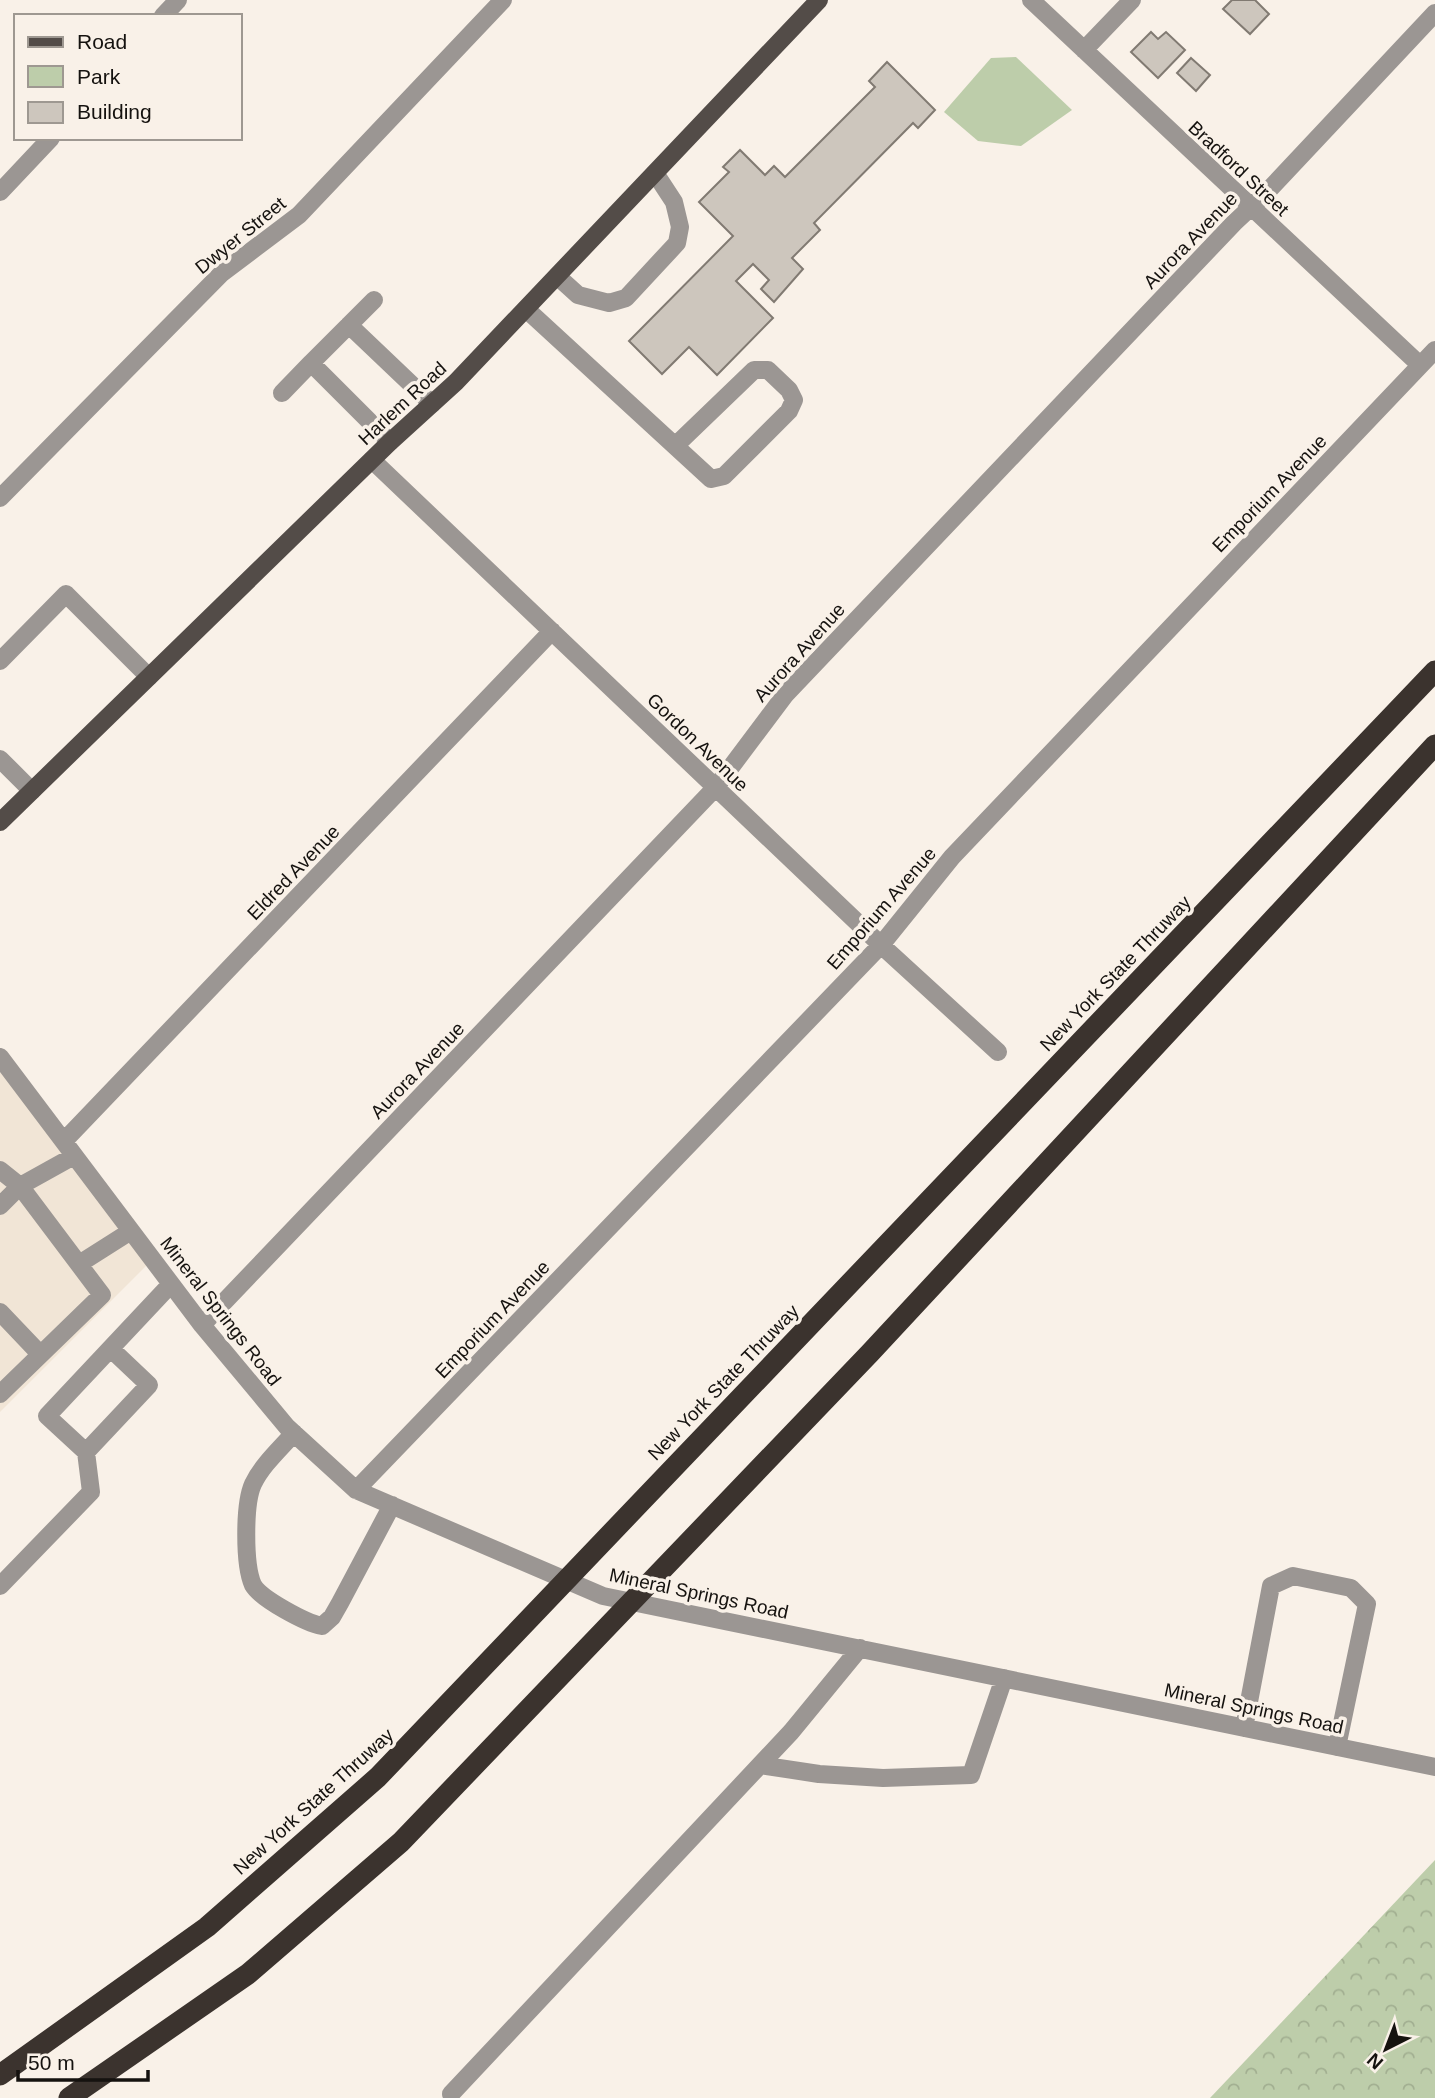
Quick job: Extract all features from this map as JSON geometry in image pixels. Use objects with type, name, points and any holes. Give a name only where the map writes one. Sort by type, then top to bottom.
[{"type":"highway","name":"New York State Thruway","points":[[0,2076],[207,1927],[378,1777],[1435,671]]},
{"type":"highway","points":[[69,2098],[248,1974],[391,1851],[870,1353],[1435,745]]},
{"type":"main road","name":"Harlem Road","points":[[0,822],[390,442],[456,382],[819,0]]},
{"type":"street","points":[[165,14],[178,0]]},
{"type":"street","name":"Dwyer Street","points":[[0,498],[222,273],[299,215],[503,0]]},
{"type":"street","name":"Bradford Street","points":[[1031,0],[1420,365]]},
{"type":"street","points":[[1084,50],[1132,0]]},
{"type":"street","name":"Aurora Avenue","points":[[202,1325],[716,787],[785,695],[1435,13]]},
{"type":"street","points":[[0,192],[49,140]]},
{"type":"street","points":[[557,276],[578,295],[609,303],[626,298],[677,243],[680,228],[674,202],[655,173]]},
{"type":"street","points":[[282,393],[374,300]]},
{"type":"street","points":[[526,309],[675,446],[711,479],[724,476],[789,411],[794,400],[789,390],[768,370],[754,370],[675,446]]},
{"type":"street","points":[[349,325],[432,404]]},
{"type":"street","name":"Emporium Avenue","points":[[356,1490],[881,945],[952,857],[1435,350]]},
{"type":"street","points":[[311,363],[390,442]]},
{"type":"street","name":"Gordon Avenue","points":[[372,460],[881,945],[998,1052]]},
{"type":"street","points":[[0,661],[66,594],[149,677]]},
{"type":"street","name":"Eldred Avenue","points":[[0,1206],[20,1186],[69,1148],[552,631]]},
{"type":"street","points":[[0,759],[32,791]]},
{"type":"street","name":"Mineral Springs Road","points":[[0,1058],[202,1325],[293,1433],[356,1490],[603,1596],[1435,1767]]},
{"type":"street","points":[[0,1170],[20,1186],[102,1295],[0,1394]]},
{"type":"street","points":[[79,1264],[131,1231]]},
{"type":"street","points":[[0,1586],[91,1492],[86,1452],[47,1416],[171,1284]]},
{"type":"street","points":[[0,1312],[40,1354]]},
{"type":"street","points":[[86,1452],[149,1385],[111,1349]]},
{"type":"street","points":[[293,1433],[254,1482],[245,1514],[249,1567],[252,1583],[259,1593],[310,1623],[322,1626],[332,1617],[391,1506]]},
{"type":"street","points":[[1244,1728],[1271,1586],[1293,1576],[1351,1588],[1367,1604],[1337,1747]]},
{"type":"street","points":[[451,2094],[791,1732],[860,1648]]},
{"type":"street","points":[[760,1765],[819,1774],[883,1778],[971,1775],[1004,1678]]},
{"type":"shaded area","points":[[0,1067],[149,1263],[0,1412]]},
{"type":"green space","points":[[1016,57],[1072,110],[1021,146],[978,141],[944,112],[991,58]]},
{"type":"green space","points":[[1435,1860],[1435,2098],[1210,2098]]},
{"type":"building","points":[[1232,0],[1255,0],[1269,14],[1250,34],[1223,9]]},
{"type":"building","points":[[1151,32],[1158,39],[1166,32],[1185,50],[1158,78],[1131,52]]},
{"type":"building","points":[[1191,58],[1210,75],[1196,91],[1177,73]]},
{"type":"building","points":[[887,62],[935,110],[918,128],[913,123],[814,223],[820,230],[792,258],[803,269],[774,302],[761,289],[769,280],[753,264],[736,281],[773,318],[717,375],[689,347],[662,374],[629,341],[733,236],[699,202],[729,172],[723,167],[740,150],[765,175],[774,166],[785,177],[875,87],[869,81]]}]
